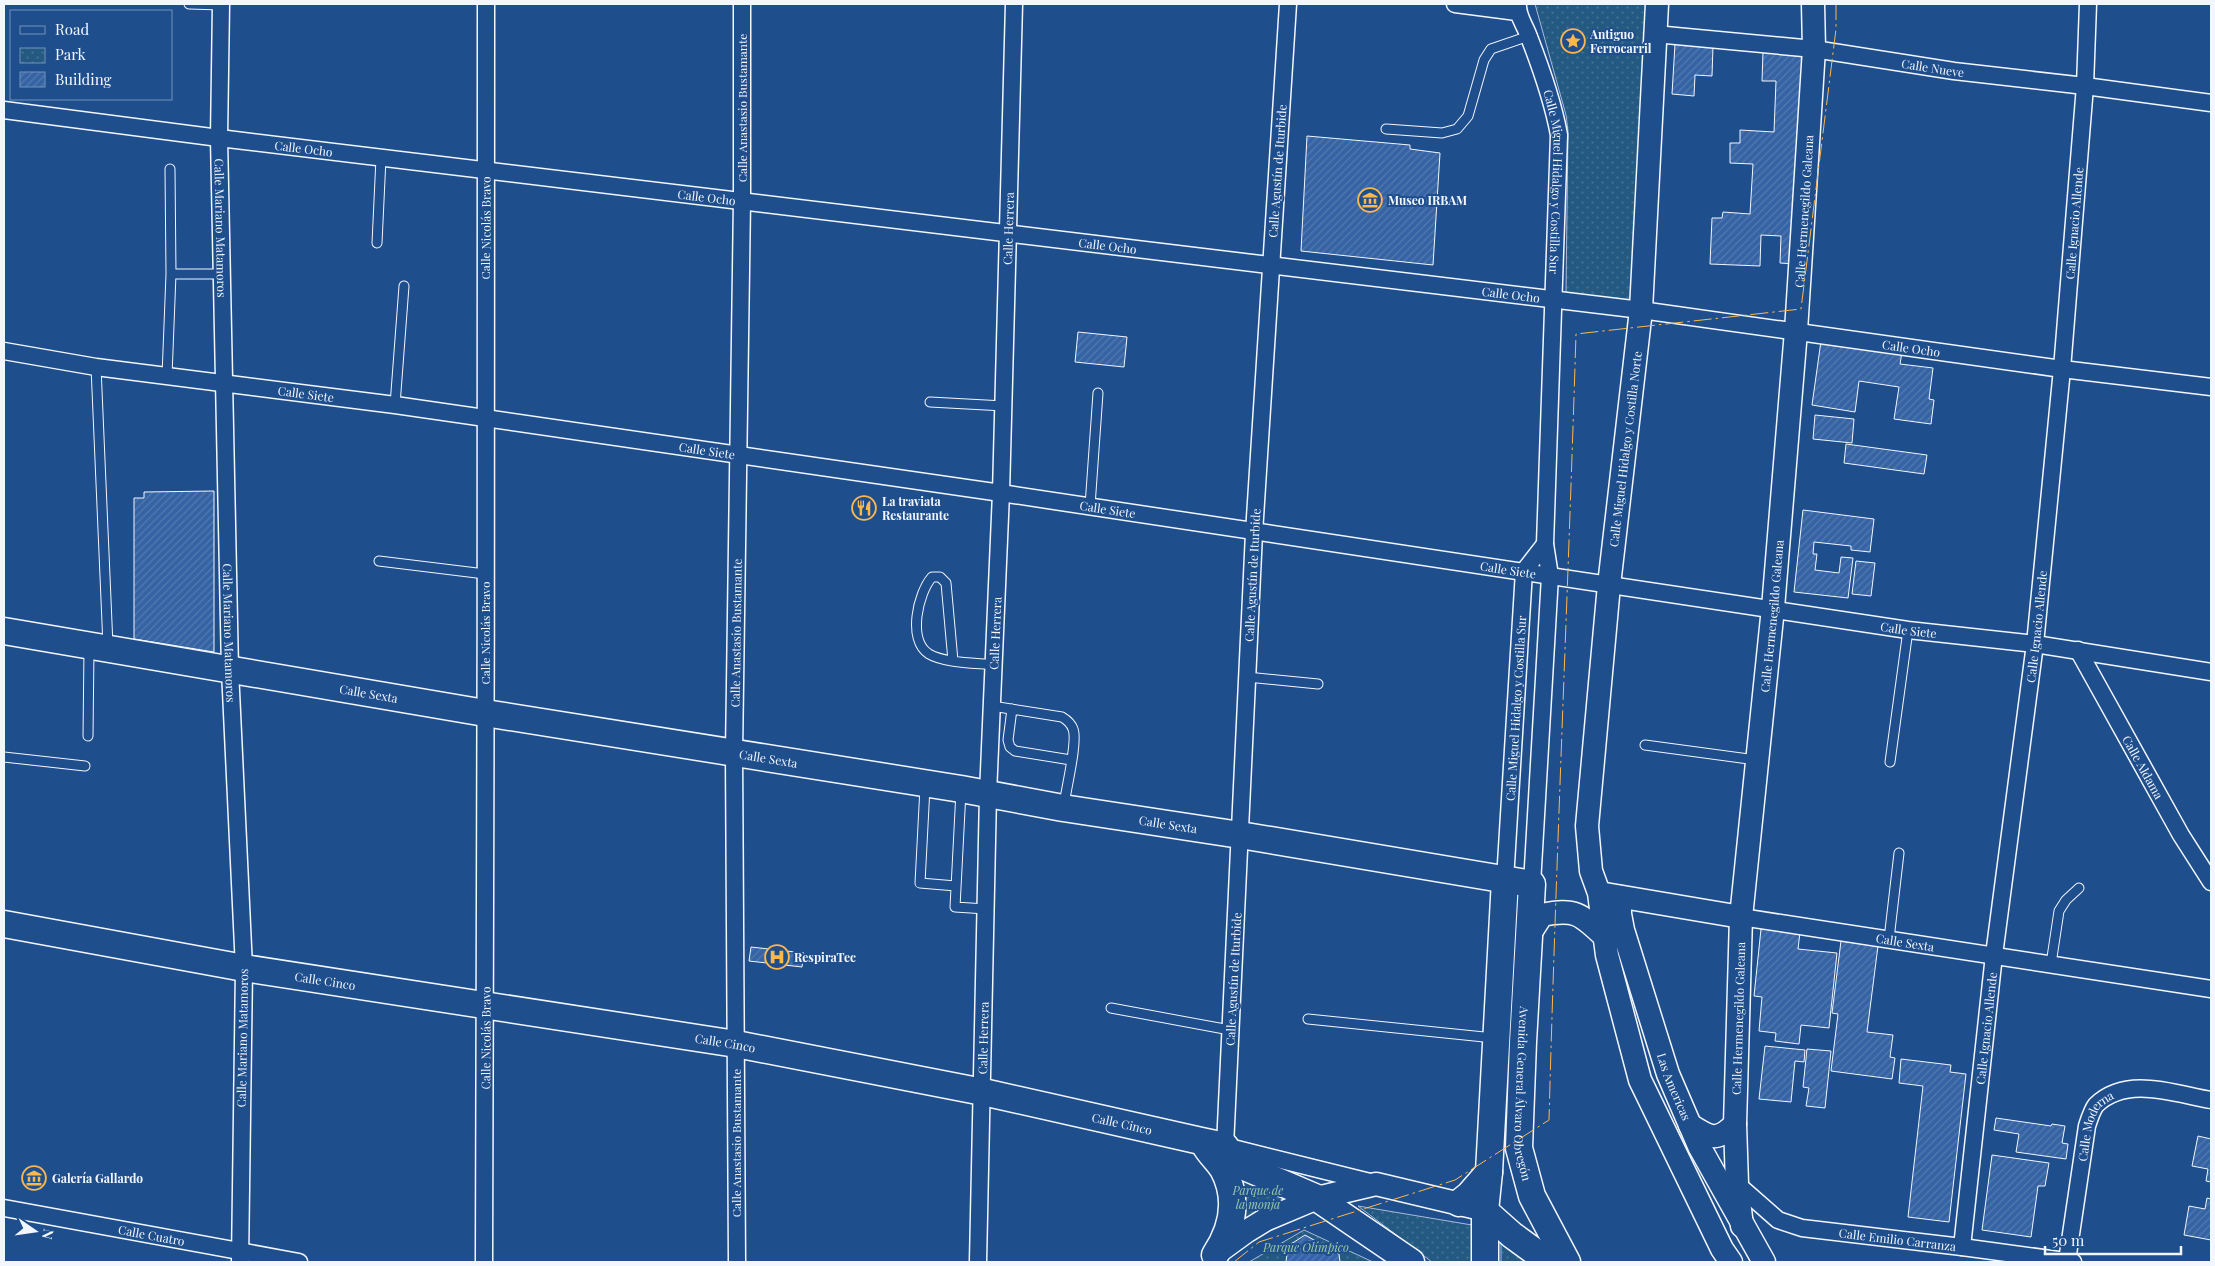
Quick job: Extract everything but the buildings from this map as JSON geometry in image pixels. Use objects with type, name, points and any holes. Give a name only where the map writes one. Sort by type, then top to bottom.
[{"type":"main road","name":"Calle Miguel Hidalgo y Costilla Norte","points":[[1610,895],[1591,870],[1587,826],[1609,585],[1641,310],[1657,4]]},
{"type":"main road","name":"Calle Hermenegildo Galeana","points":[[1742,1226],[1736,1184],[1735,1124],[1741,917],[1773,608],[1796,331],[1814,49],[1813,4]]},
{"type":"main road","name":"Calle Sexta","points":[[4,632],[485,714],[961,789],[1063,808],[1240,835],[1532,884]]},
{"type":"main road","points":[[1486,1262],[1485,1211],[1489,1172],[1505,880]]},
{"type":"main road","name":"Avenida General Álvaro Obregón","points":[[1532,884],[1531,932],[1522,1042],[1519,1148],[1532,1196],[1567,1262]]},
{"type":"main road","name":"Calle Sexta","points":[[1610,895],[1741,917]]},
{"type":"main road","name":"Las Americas","points":[[1610,895],[1605,937],[1607,955],[1640,1080],[1722,1249],[1731,1262]]},
{"type":"main road","name":"Las Americas","points":[[1610,895],[1620,914],[1623,930],[1668,1074],[1690,1125],[1742,1226],[1764,1262]]},
{"type":"main road","points":[[1531,932],[1542,915],[1569,911],[1589,922],[1605,937]]},
{"type":"main road","name":"Calle Cinco","points":[[4,924],[244,968],[736,1044],[983,1092],[1216,1152]]},
{"type":"main road","points":[[1497,1038],[1522,1042]]},
{"type":"main road","points":[[1640,1080],[1668,1074]]},
{"type":"main road","points":[[1690,1125],[1704,1134],[1724,1136],[1735,1124]]},
{"type":"main road","points":[[1216,1152],[1247,1168],[1317,1198],[1411,1262]]},
{"type":"main road","points":[[1210,1259],[1229,1228],[1232,1214],[1232,1198],[1216,1152]]},
{"type":"main road","points":[[1459,1203],[1469,1195],[1489,1172]]},
{"type":"main road","points":[[1210,1259],[1265,1220],[1317,1198],[1376,1184],[1459,1203],[1485,1211],[1512,1235],[1549,1262]]},
{"type":"street","name":"Calle Mariano Matamoros","points":[[221,4],[219,138],[230,670],[244,968],[240,1257]]},
{"type":"street","name":"Calle Nicolás Bravo","points":[[484,1262],[486,1006],[484,418],[486,4]]},
{"type":"street","name":"Calle Anastasio Bustamante","points":[[737,1262],[734,753],[742,200],[742,4]]},
{"type":"street","name":"Calle Herrera","points":[[978,1262],[988,794],[1004,406],[1014,4]]},
{"type":"street","name":"Calle Agustín de Iturbide","points":[[1216,1152],[1230,1030],[1254,533],[1288,4]]},
{"type":"street","points":[[1455,4],[1517,8]]},
{"type":"street","name":"Calle Ignacio Allende","points":[[1962,1247],[1994,955],[2035,644],[2062,369],[2085,86],[2088,4]]},
{"type":"street","name":"Calle Miguel Hidalgo y Costilla Sur","points":[[1517,8],[1529,36],[1556,119],[1558,135],[1545,544],[1550,576],[1532,884]]},
{"type":"street","name":"Calle Nueve","points":[[1655,34],[1814,49],[1954,71],[2211,103]]},
{"type":"street","name":"Calle Ocho","points":[[4,110],[485,171],[742,200],[1641,310],[2062,369],[2211,387]]},
{"type":"street","name":"Calle Siete","points":[[4,351],[96,367],[395,405],[1001,493],[1254,533],[1524,571],[1908,630],[2035,644],[2211,672]]},
{"type":"street","points":[[1524,571],[1545,544]]},
{"type":"street","name":"Calle Miguel Hidalgo y Costilla Sur","points":[[1505,880],[1524,571]]},
{"type":"street","name":"Calle Aldama","points":[[2078,650],[2181,835],[2211,882]]},
{"type":"street","points":[[1516,697],[1542,697]]},
{"type":"street","name":"Calle Sexta","points":[[1741,917],[2211,989]]},
{"type":"street","name":"Calle Moderna","points":[[2070,1262],[2087,1126],[2095,1106],[2117,1092],[2141,1088],[2211,1100]]},
{"type":"street","points":[[1216,1152],[1376,1184]]},
{"type":"street","name":"Calle Emilio Carranza","points":[[1736,1184],[1778,1220],[1802,1228],[2070,1262]]},
{"type":"street","name":"Calle Cuatro","points":[[4,1208],[240,1257],[299,1262]]},
{"type":"lane","points":[[189,4],[221,4]]},
{"type":"lane","points":[[1386,129],[1442,133],[1457,129],[1468,116],[1484,60],[1491,49],[1529,36]]},
{"type":"lane","points":[[377,243],[382,158]]},
{"type":"lane","points":[[167,376],[172,274],[170,169]]},
{"type":"lane","points":[[172,274],[222,274]]},
{"type":"lane","points":[[395,405],[404,286]]},
{"type":"lane","points":[[88,736],[98,648],[96,367]]},
{"type":"lane","points":[[1090,506],[1098,393]]},
{"type":"lane","points":[[930,402],[1004,406]]},
{"type":"lane","points":[[379,561],[484,574]]},
{"type":"lane","points":[[953,661],[946,583],[940,577],[932,576],[924,586],[918,603],[919,640],[923,649],[930,655],[953,661],[994,664]]},
{"type":"lane","points":[[1890,762],[1908,630]]},
{"type":"lane","points":[[1247,676],[1318,684]]},
{"type":"lane","points":[[992,706],[1062,717],[1070,722],[1074,730],[1063,808]]},
{"type":"lane","points":[[1012,709],[1008,740],[1010,747],[1015,751],[1071,760]]},
{"type":"lane","points":[[1646,745],[1756,760]]},
{"type":"lane","points":[[4,757],[85,766]]},
{"type":"lane","points":[[926,784],[920,882],[956,886]]},
{"type":"lane","points":[[961,789],[955,907],[986,909]]},
{"type":"lane","points":[[1889,939],[1899,853]]},
{"type":"lane","points":[[2051,964],[2059,911],[2066,900],[2079,888]]},
{"type":"lane","points":[[1111,1008],[1230,1030]]},
{"type":"lane","points":[[1308,1019],[1497,1038]]},
{"type":"green space","points":[[1535,4],[1653,4],[1639,308],[1566,292],[1568,131],[1566,115]]},
{"type":"green space","name":"Parque de la monja","points":[[1236,1168],[1300,1198],[1240,1224]]},
{"type":"green space","points":[[1358,1206],[1478,1226],[1476,1262],[1432,1262]]},
{"type":"green space","name":"Parque Olímpico","points":[[1304,1230],[1373,1262],[1249,1262]]},
{"type":"green space","points":[[1501,1237],[1531,1262],[1501,1262]]},
{"type":"power","points":[[1234,1262],[1259,1242],[1455,1180],[1549,1120],[1576,334],[1801,309],[1836,29],[1836,4]]},
{"type":"place","name":"Antiguo Ferrocarril","points":[[1573,41]]},
{"type":"place","name":"Museo IRBAM","points":[[1370,200]]},
{"type":"place","name":"La traviata Restaurante","points":[[864,508]]},
{"type":"place","name":"RespiraTec","points":[[777,957]]},
{"type":"place","name":"Galería Gallardo","points":[[34,1178]]}]
